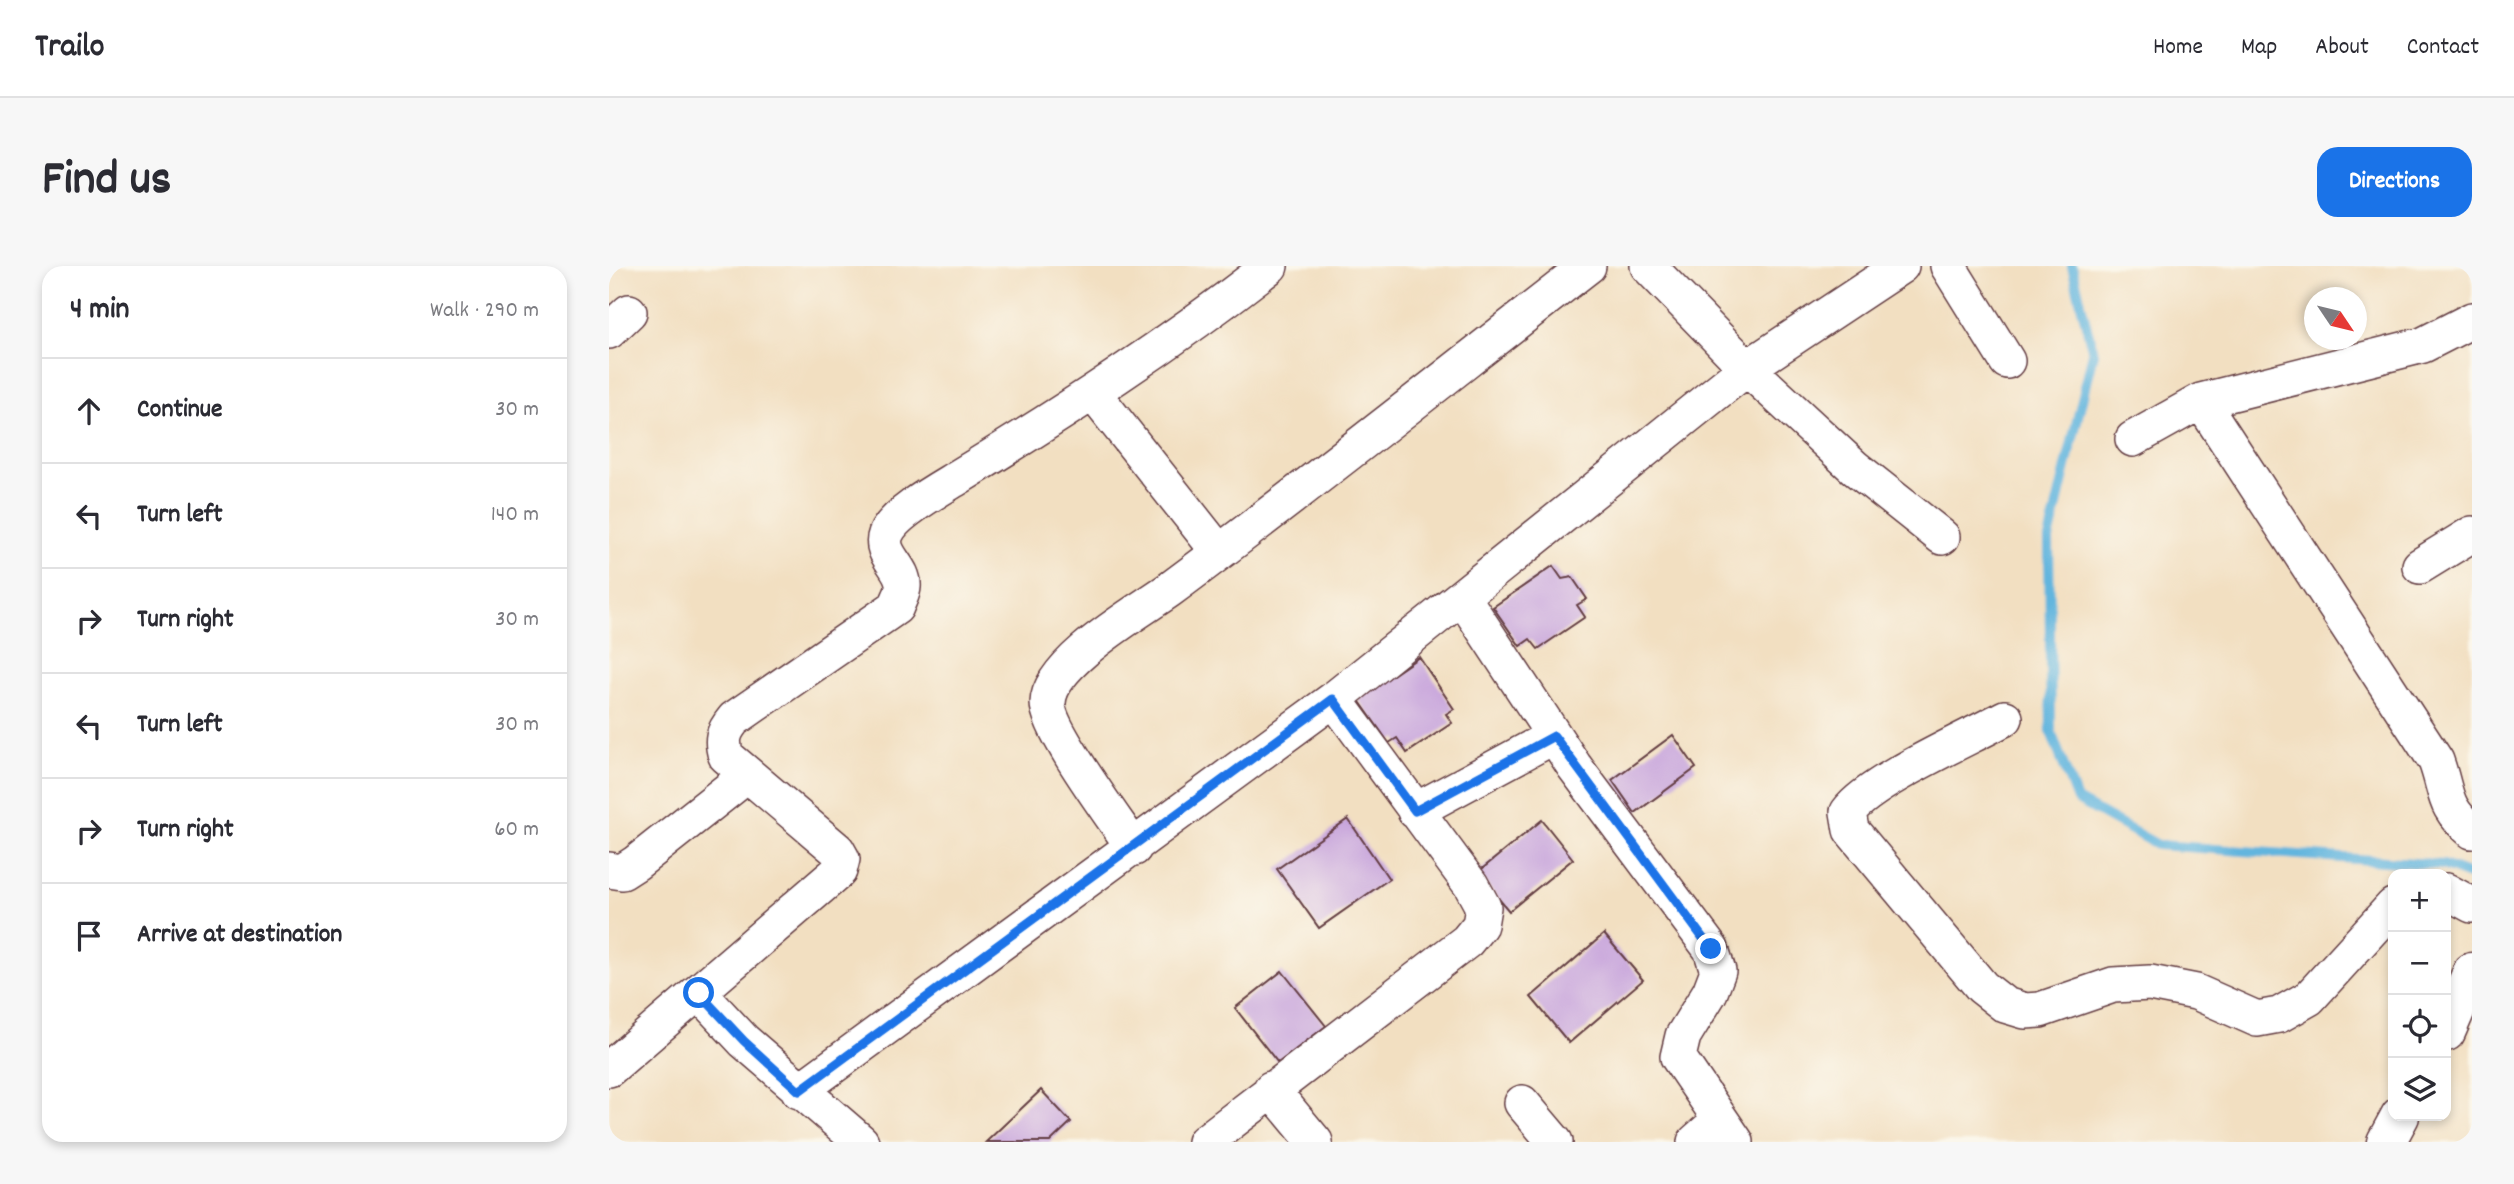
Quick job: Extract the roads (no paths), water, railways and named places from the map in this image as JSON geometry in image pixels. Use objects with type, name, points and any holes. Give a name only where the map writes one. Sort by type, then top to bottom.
[{"type":"street","points":[[609,1069],[839,871],[842,859],[837,850],[746,776],[726,756],[723,744],[725,730],[734,719],[896,607],[903,587],[901,574],[885,550],[886,534],[896,521],[934,492],[1094,394],[1203,318],[1270,266]]},
{"type":"street","points":[[1134,848],[1055,727],[1048,703],[1058,675],[1079,656],[1219,552],[1588,266]]},
{"type":"street","points":[[1648,266],[1747,368],[1856,468],[1942,537]]},
{"type":"street","points":[[799,1091],[1134,848],[1333,699],[1463,598],[1747,368],[1901,266]]},
{"type":"street","points":[[1948,266],[2007,361]]},
{"type":"street","points":[[2133,439],[2201,401],[2423,345],[2472,320]]},
{"type":"street","points":[[1094,394],[1219,552]]},
{"type":"street","points":[[2201,401],[2436,761],[2454,817],[2472,831]]},
{"type":"street","points":[[2420,565],[2472,534]]},
{"type":"street","points":[[1463,598],[1554,736],[1711,949],[1718,971],[1710,992],[1683,1036],[1678,1056],[1717,1135]]},
{"type":"street","points":[[1205,1142],[1467,941],[1480,925],[1483,907],[1471,885],[1333,699]]},
{"type":"street","points":[[2005,718],[1878,787],[1857,800],[1848,812],[1851,830],[1982,987],[2005,1005],[2025,1012],[2040,1010],[2113,985],[2150,983],[2196,992],[2257,1019],[2280,1015],[2309,998],[2388,911]]},
{"type":"street","points":[[1415,811],[1554,736]]},
{"type":"street","points":[[609,870],[622,872],[636,863],[746,776]]},
{"type":"street","points":[[2451,894],[2472,905]]},
{"type":"street","points":[[2451,1020],[2472,972]]},
{"type":"street","points":[[699,993],[744,1041],[799,1091],[862,1142]]},
{"type":"street","points":[[1271,1089],[1315,1142]]},
{"type":"street","points":[[1522,1103],[1555,1142]]},
{"type":"waterway","points":[[2072,266],[2093,353],[2049,539],[2051,732],[2077,800],[2158,845],[2443,865],[2472,876]]}]
